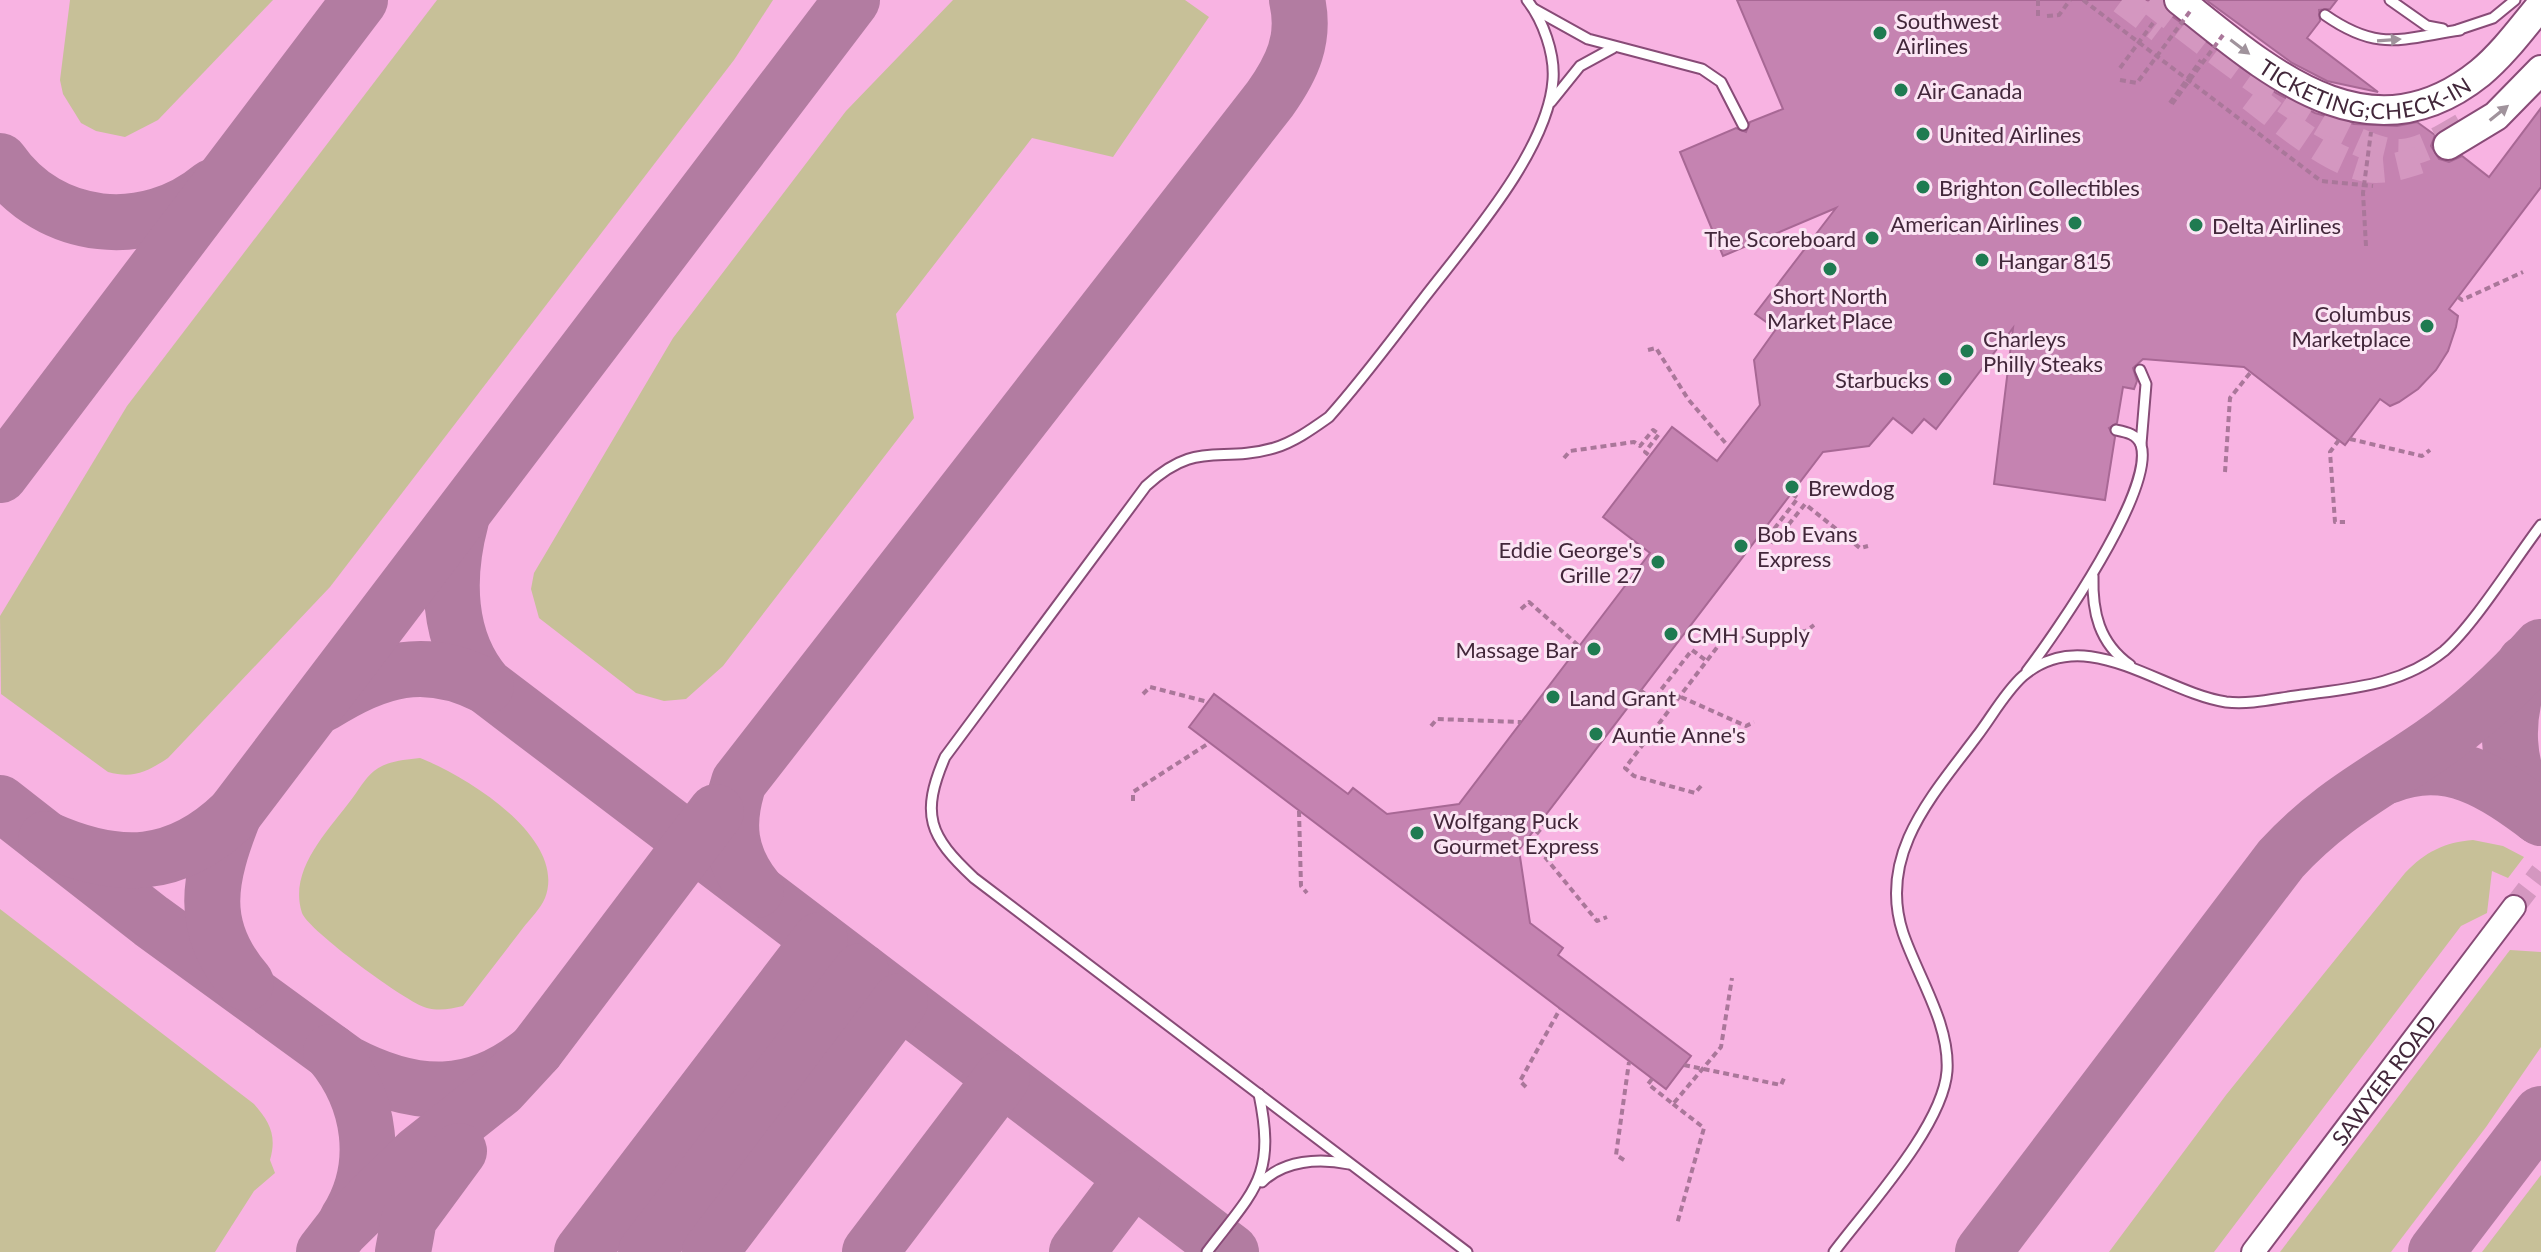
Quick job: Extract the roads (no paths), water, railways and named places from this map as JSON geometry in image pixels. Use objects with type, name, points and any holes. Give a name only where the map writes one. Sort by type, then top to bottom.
[{"type":"main road","name":"TICKETING;CHECK-IN","points":[[2185,5],[2304,92],[2339,106],[2386,109],[2446,96],[2463,85],[2498,55],[2541,5]]},
{"type":"main road","points":[[2448,145],[2503,110],[2541,70]]},
{"type":"street","name":"SAWYER ROAD","points":[[2253,1252],[2514,907]]},
{"type":"lane","points":[[1467,1252],[952,858],[935,832],[929,805],[945,757],[1146,486],[1166,467],[1189,456],[1275,447],[1306,433],[1329,417],[1492,209],[1532,144],[1553,79],[1547,45],[1534,9],[1527,0]]},
{"type":"lane","points":[[2390,0],[2427,26],[2460,30]]},
{"type":"lane","points":[[2325,15],[2369,40],[2387,41],[2460,30],[2493,18],[2515,0]]},
{"type":"lane","points":[[1534,9],[1575,33],[1616,47],[1682,61],[1712,75],[1727,91],[1743,125]]},
{"type":"lane","points":[[1543,116],[1560,87],[1580,66],[1595,54],[1616,47]]},
{"type":"lane","points":[[1834,1252],[1925,1131],[1940,1103],[1947,1071],[1942,1034],[1902,931],[1895,887],[1898,862],[1907,836],[1924,806],[2061,626],[2135,492],[2146,384],[2140,370]]},
{"type":"lane","points":[[2116,430],[2136,436],[2141,444]]},
{"type":"lane","points":[[2022,677],[2051,661],[2075,656],[2112,661],[2229,702],[2335,691],[2400,678],[2446,649],[2541,525]]},
{"type":"lane","points":[[2093,569],[2093,610],[2099,627],[2117,654],[2139,671]]},
{"type":"lane","points":[[1254,1191],[1262,1175],[1267,1142],[1259,1094]]},
{"type":"lane","points":[[1207,1252],[1267,1177],[1299,1163],[1318,1160],[1351,1164]]},
{"type":"tunnel","points":[[2122,0],[2160,29]]},
{"type":"tunnel","points":[[2150,0],[2273,92],[2346,136],[2377,149],[2411,152],[2469,123]]},
{"type":"tunnel","points":[[2251,97],[2310,141],[2345,161],[2376,169],[2419,160]]},
{"type":"tunnel","points":[[2514,907],[2541,872]]},
{"type":"place","name":"Southwest Airlines","points":[[1880,33]]},
{"type":"place","name":"Air Canada","points":[[1901,90]]},
{"type":"place","name":"United Airlines","points":[[1923,134]]},
{"type":"place","name":"Brighton Collectibles","points":[[1923,187]]},
{"type":"place","name":"American Airlines","points":[[2075,223]]},
{"type":"place","name":"Delta Airlines","points":[[2196,225]]},
{"type":"place","name":"The Scoreboard","points":[[1872,238]]},
{"type":"place","name":"Hangar 815","points":[[1982,260]]},
{"type":"place","name":"Short North Market Place","points":[[1830,269]]},
{"type":"place","name":"Columbus Marketplace","points":[[2427,326]]},
{"type":"place","name":"Charleys Philly Steaks","points":[[1967,351]]},
{"type":"place","name":"Starbucks","points":[[1945,379]]},
{"type":"place","name":"Brewdog","points":[[1792,487]]},
{"type":"place","name":"Bob Evans Express","points":[[1741,546]]},
{"type":"place","name":"Eddie George's Grille 27","points":[[1658,562]]},
{"type":"place","name":"CMH Supply","points":[[1671,634]]},
{"type":"place","name":"Massage Bar","points":[[1594,649]]},
{"type":"place","name":"Land Grant","points":[[1553,697]]},
{"type":"place","name":"Auntie Anne's","points":[[1596,734]]},
{"type":"place","name":"Wolfgang Puck Gourmet Express","points":[[1417,833]]}]
